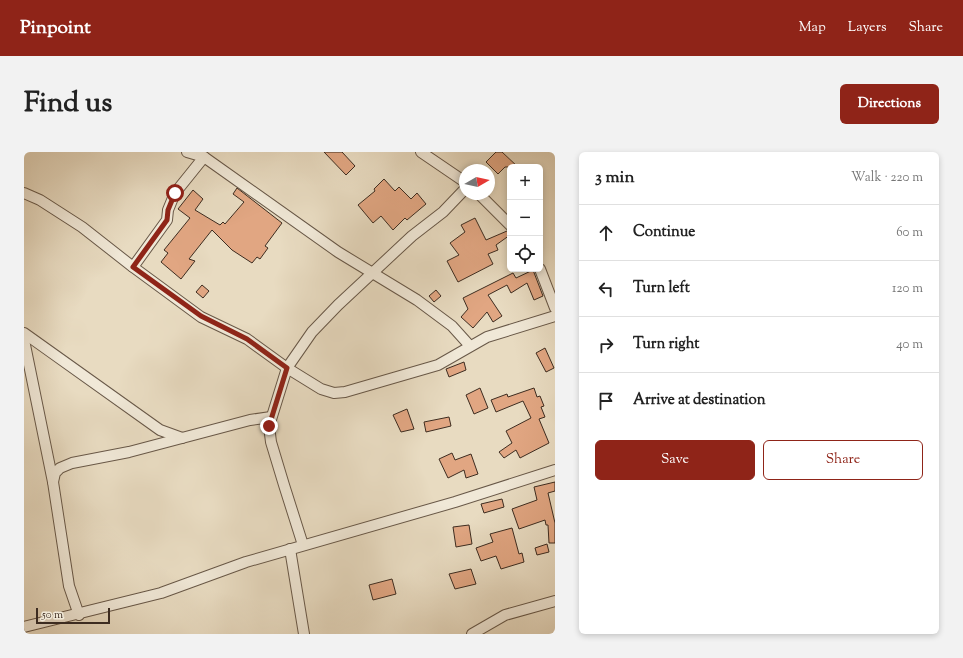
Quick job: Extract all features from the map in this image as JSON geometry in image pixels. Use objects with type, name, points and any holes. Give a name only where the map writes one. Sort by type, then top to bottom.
[{"type":"street","points":[[187,152],[204,157],[338,252],[428,308],[452,326],[470,346]]},
{"type":"street","points":[[421,152],[459,178]]},
{"type":"street","points":[[133,267],[167,220],[168,210],[175,193],[204,157]]},
{"type":"street","points":[[24,193],[40,200],[76,222],[133,267],[201,316],[247,339],[287,368],[321,389],[334,393],[345,392],[438,366],[470,346],[488,338],[555,316]]},
{"type":"street","points":[[303,545],[271,442],[269,426],[287,368],[312,332],[371,273],[418,231],[443,212],[459,195]]},
{"type":"street","points":[[485,200],[507,222]]},
{"type":"street","points":[[541,272],[555,308]]},
{"type":"street","points":[[24,333],[160,430],[177,438],[184,438]]},
{"type":"street","points":[[24,340],[53,482],[69,586],[79,615]]},
{"type":"street","points":[[53,482],[55,473],[60,468],[72,463],[129,452],[237,423],[271,417]]},
{"type":"street","points":[[24,627],[79,615],[161,593],[246,562],[455,502],[555,470]]},
{"type":"street","points":[[290,549],[304,634]]},
{"type":"street","points":[[472,634],[505,615],[555,601]]},
{"type":"building","points":[[324,152],[342,152],[355,166],[346,175]]},
{"type":"building","points":[[496,152],[502,152],[515,164],[507,164],[507,167],[505,167],[498,174],[495,171],[495,164],[488,164],[486,162]]},
{"type":"building","points":[[384,179],[395,191],[399,187],[411,199],[417,193],[426,204],[407,220],[405,218],[393,230],[381,216],[373,223],[358,205],[375,191],[374,189]]},
{"type":"building","points":[[237,188],[282,223],[265,246],[268,248],[260,259],[257,257],[252,263],[232,250],[212,230],[189,259],[195,261],[181,279],[161,262],[168,253],[164,250],[190,218],[178,209],[193,190],[203,199],[195,210],[220,225],[223,222],[225,224],[244,202],[233,194]]},
{"type":"building","points":[[475,218],[486,240],[507,231],[507,237],[496,245],[498,250],[488,254],[493,264],[458,282],[447,261],[459,255],[450,243],[465,232],[461,225]]},
{"type":"building","points":[[529,272],[534,272],[543,296],[534,300],[527,283],[511,293],[507,285],[488,295],[502,316],[493,322],[487,312],[473,328],[461,317],[468,309],[463,298],[513,273],[516,278]]},
{"type":"building","points":[[202,285],[209,291],[203,298],[196,292]]},
{"type":"building","points":[[436,290],[441,296],[434,302],[429,296]]},
{"type":"building","points":[[545,348],[554,368],[546,372],[536,353]]},
{"type":"building","points":[[464,362],[466,370],[449,377],[446,369]]},
{"type":"building","points":[[480,388],[488,408],[474,414],[466,395]]},
{"type":"building","points":[[534,388],[537,397],[540,396],[544,406],[541,407],[545,417],[539,419],[549,443],[520,458],[516,450],[504,458],[499,452],[512,443],[506,431],[531,418],[523,401],[496,412],[491,400],[507,394],[508,397]]},
{"type":"building","points":[[407,409],[414,429],[401,432],[393,415]]},
{"type":"building","points":[[449,417],[451,426],[426,432],[424,422]]},
{"type":"building","points":[[452,453],[455,460],[471,454],[478,474],[466,478],[464,470],[448,478],[439,459]]},
{"type":"building","points":[[555,482],[555,491],[548,493],[555,523],[555,543],[549,543],[548,525],[546,525],[545,520],[519,529],[512,509],[537,500],[534,487]]},
{"type":"building","points":[[502,499],[504,507],[484,513],[481,504]]},
{"type":"building","points":[[469,525],[472,544],[456,547],[453,527]]},
{"type":"building","points":[[512,528],[519,554],[522,553],[524,562],[501,569],[496,556],[481,561],[476,548],[493,542],[490,534]]},
{"type":"building","points":[[547,544],[549,552],[537,555],[535,548]]},
{"type":"building","points":[[471,569],[476,584],[455,589],[449,574]]},
{"type":"building","points":[[392,579],[396,594],[373,600],[369,585]]},
{"type":"route","points":[[175,193],[168,210],[167,220],[148,244],[133,267],[201,316],[214,324],[247,339],[287,368],[269,426]]}]
